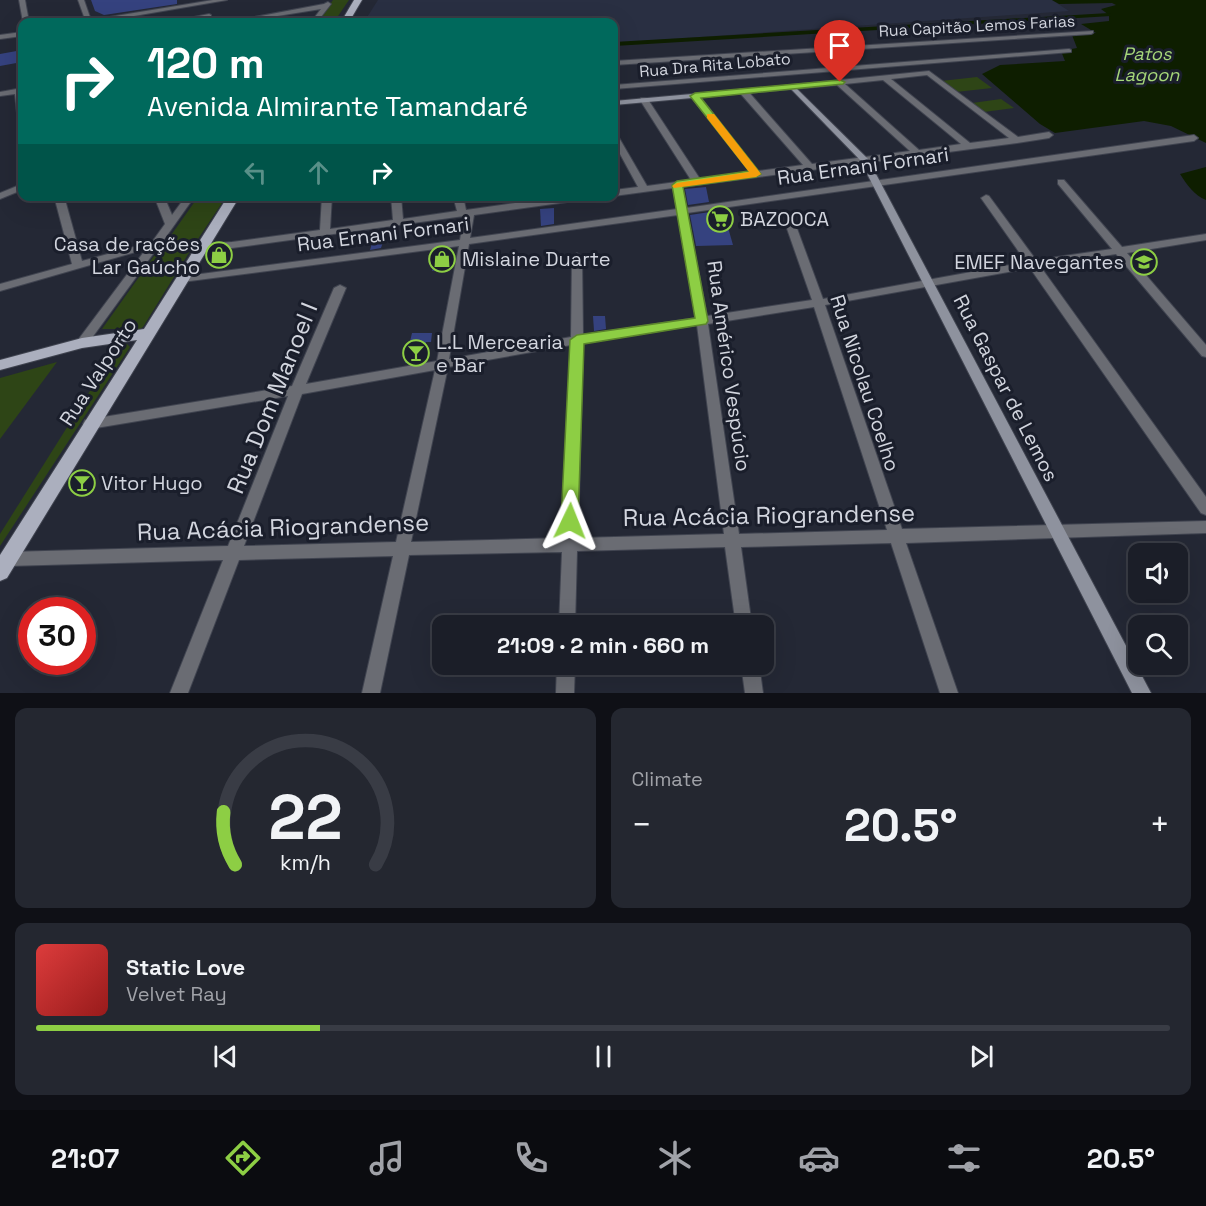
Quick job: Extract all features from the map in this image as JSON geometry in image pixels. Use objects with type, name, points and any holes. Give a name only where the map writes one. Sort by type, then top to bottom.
[{"type":"main road","points":[[347,18],[358,0]]},
{"type":"main road","name":"Rua Valporto","points":[[4,565],[231,201]]},
{"type":"main road","points":[[0,365],[82,343],[150,333]]},
{"type":"street","points":[[22,0],[25,18]]},
{"type":"street","points":[[81,0],[88,18]]},
{"type":"street","points":[[111,18],[199,2],[224,0]]},
{"type":"street","points":[[317,18],[331,0]]},
{"type":"street","points":[[197,18],[209,16],[199,2]]},
{"type":"street","points":[[255,18],[326,6]]},
{"type":"street","name":"Rua Capitão Lemos Farias","points":[[618,63],[1091,32]]},
{"type":"street","points":[[0,37],[18,35]]},
{"type":"street","points":[[783,51],[794,72]]},
{"type":"street","name":"Rua Dra Rita Lobato","points":[[618,87],[1069,51]]},
{"type":"street","points":[[670,59],[674,82]]},
{"type":"street","points":[[804,71],[819,84]]},
{"type":"street","points":[[618,103],[929,74],[1017,140]]},
{"type":"street","points":[[885,78],[968,146]]},
{"type":"street","points":[[840,82],[916,152]]},
{"type":"street","name":"Rua Gaspar de Lemos","points":[[793,87],[864,159],[1142,693]]},
{"type":"street","points":[[0,94],[18,91]]},
{"type":"street","points":[[743,92],[809,166]]},
{"type":"street","points":[[618,94],[623,102]]},
{"type":"street","points":[[695,96],[756,174]]},
{"type":"street","points":[[644,100],[697,182]]},
{"type":"street","points":[[618,192],[1049,135]]},
{"type":"street","name":"Rua Ernani Fornari","points":[[182,279],[465,242],[1194,138]]},
{"type":"street","points":[[618,143],[644,189]]},
{"type":"street","points":[[0,189],[18,182]]},
{"type":"street","points":[[1061,182],[1206,353]]},
{"type":"street","name":"Rua Américo Vespúcio","points":[[677,185],[702,321],[742,615]]},
{"type":"street","points":[[0,196],[18,189]]},
{"type":"street","points":[[986,198],[1206,509]]},
{"type":"street","points":[[60,201],[78,265]]},
{"type":"street","points":[[161,201],[170,224]]},
{"type":"street","name":"Rua Valporto","points":[[82,343],[187,201]]},
{"type":"street","points":[[325,232],[327,201]]},
{"type":"street","points":[[396,201],[398,221]]},
{"type":"street","points":[[371,693],[442,365],[465,242],[466,213],[460,201]]},
{"type":"street","points":[[0,288],[156,244],[203,247],[232,245],[466,213],[523,201]]},
{"type":"street","name":"Rua Nicolau Coelho","points":[[790,223],[819,303],[895,537],[949,693]]},
{"type":"street","points":[[90,424],[577,340],[819,303],[1033,264],[1206,237]]},
{"type":"street","points":[[567,615],[577,340],[577,256]]},
{"type":"street","name":"Rua Dom Manoel I","points":[[179,693],[297,390],[340,288]]},
{"type":"street","name":"Rua Acácia Riograndense","points":[[4,565],[235,553],[1206,527]]},
{"type":"street","points":[[565,693],[566,675]]},
{"type":"street","points":[[752,675],[754,693]]},
{"type":"shaded area","points":[[333,0],[349,0],[337,18],[320,18]]},
{"type":"shaded area","points":[[378,0],[1052,0],[1069,11],[618,43],[618,18],[367,18]]},
{"type":"shaded area","points":[[977,77],[992,88],[956,92],[941,81]]},
{"type":"shaded area","points":[[1001,99],[1014,108],[984,112],[972,103]]},
{"type":"shaded area","points":[[195,201],[223,201],[198,239],[167,241]]},
{"type":"shaded area","points":[[159,249],[190,251],[143,327],[140,329],[102,329]]},
{"type":"shaded area","points":[[120,343],[130,347],[0,546],[0,534]]},
{"type":"shaded area","points":[[57,362],[0,439],[0,378]]},
{"type":"water","name":"Patos Lagoon","points":[[1052,0],[1206,0],[1206,143],[1171,126],[1144,121],[1055,133],[1040,124],[982,74],[1000,65],[1065,61],[1061,51],[1077,48],[1072,35],[1096,33],[1081,24],[1109,21],[1109,15],[1101,9],[1116,5],[1112,3],[1059,4]]},
{"type":"water","points":[[1206,167],[1206,200],[1188,186],[1180,174]]},
{"type":"building","points":[[91,0],[177,0],[177,4],[104,15],[95,11]]},
{"type":"building","points":[[18,51],[18,63],[0,66],[0,54]]},
{"type":"building","points":[[706,187],[709,202],[688,205],[685,189]]},
{"type":"building","points":[[554,208],[554,224],[541,226],[540,209]]},
{"type":"building","points":[[723,210],[733,245],[696,246],[690,215]]},
{"type":"building","points":[[376,230],[387,230],[381,248],[370,250]]},
{"type":"building","name":"Mislaine Duarte","points":[[438,251],[451,251],[447,268],[432,271]]},
{"type":"building","points":[[593,316],[605,316],[606,329],[594,331]]},
{"type":"building","name":"L.L Mercearia e Bar","points":[[412,333],[432,333],[431,342],[426,342],[422,361],[405,363]]},
{"type":"waterway","points":[[618,44],[1109,15]]},
{"type":"slow traffic","points":[[677,186],[756,174],[710,116]]},
{"type":"place","name":"BAZOOCA","points":[[720,219]]},
{"type":"place","name":"Casa de rações Lar Gaúcho","points":[[219,255]]},
{"type":"place","name":"Mislaine Duarte","points":[[442,259]]},
{"type":"place","name":"EMEF Navegantes","points":[[1144,262]]},
{"type":"place","name":"L.L Mercearia e Bar","points":[[416,353]]},
{"type":"place","name":"Vitor Hugo","points":[[82,483]]},
{"type":"route","points":[[570,521],[577,340],[702,321],[677,185],[756,174],[695,96],[840,82]]}]
